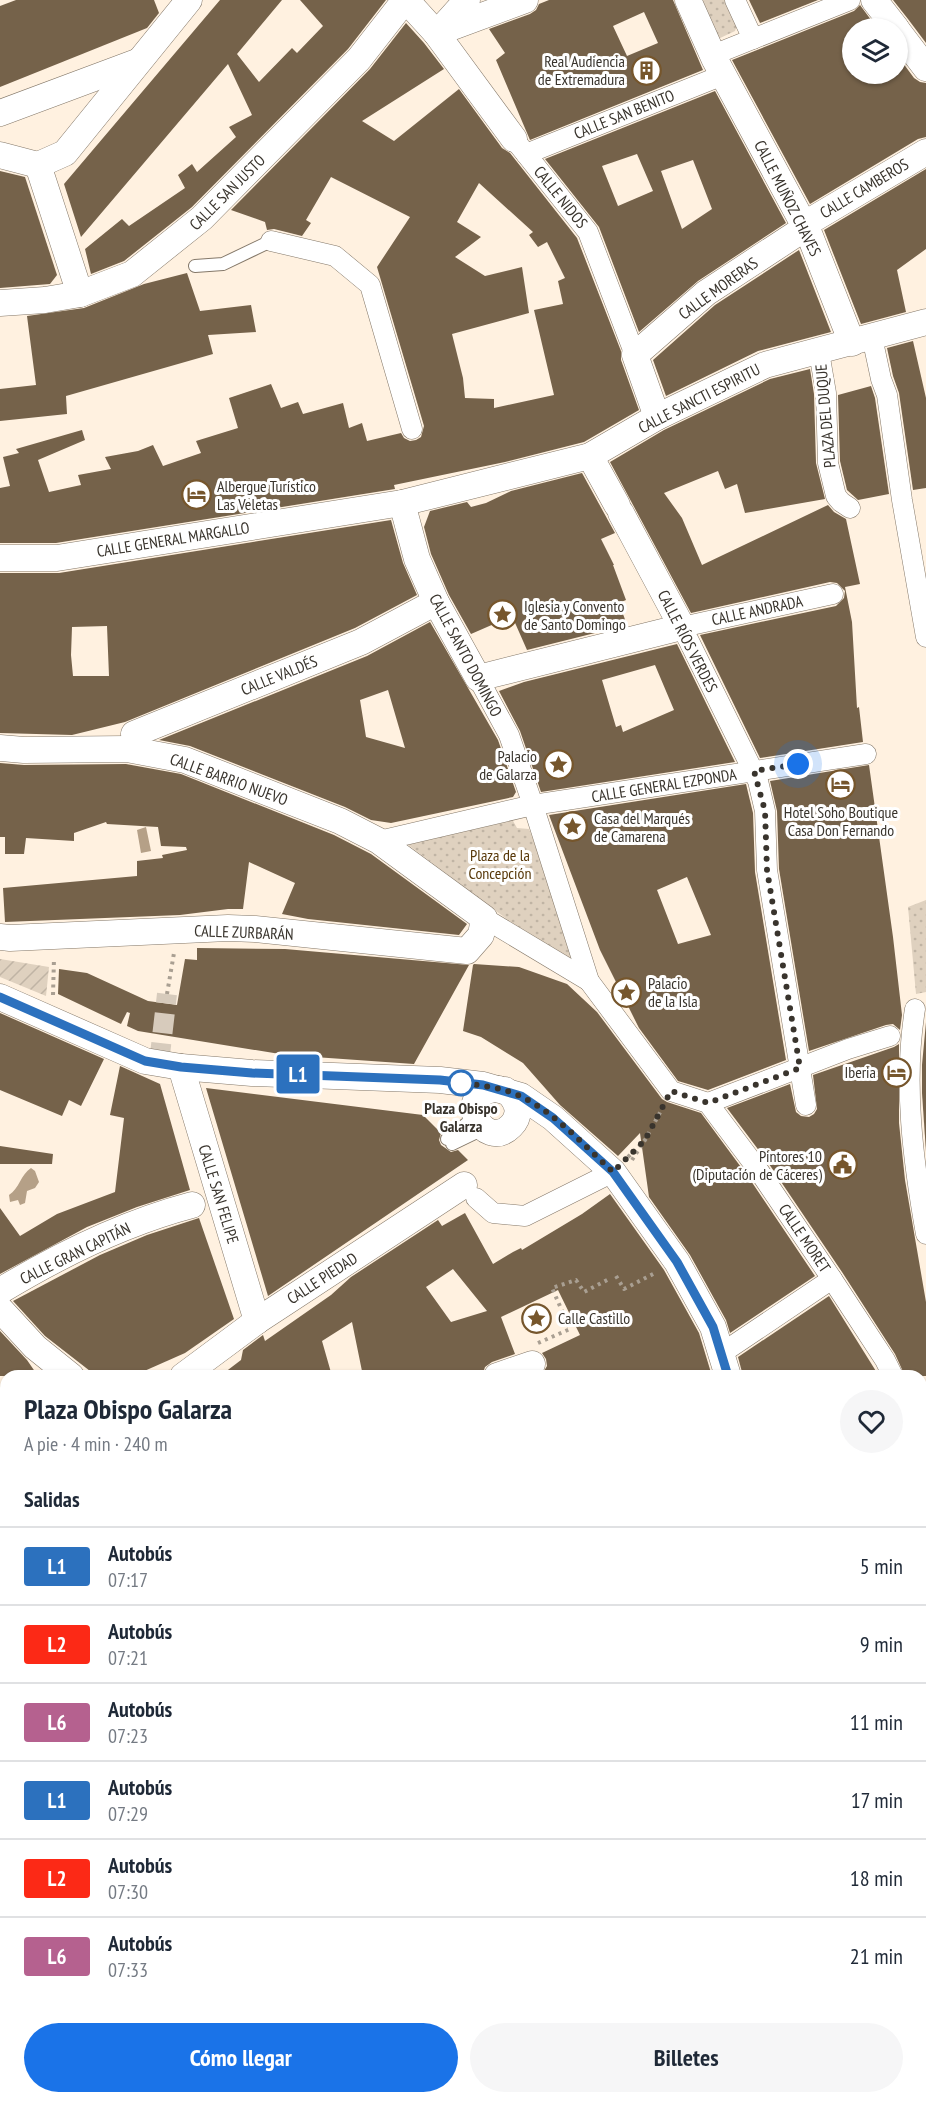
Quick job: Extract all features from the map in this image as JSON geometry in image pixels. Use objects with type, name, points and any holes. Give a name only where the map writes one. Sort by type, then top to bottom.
[{"type":"street","points":[[0,155],[38,165],[65,153],[189,0]]},
{"type":"street","name":"CALLE NIDOS","points":[[405,0],[436,33],[520,147],[588,232],[657,417]]},
{"type":"street","name":"CALLE SAN JUSTO","points":[[0,303],[45,300],[80,294],[132,274],[202,218],[358,59],[405,0]]},
{"type":"street","points":[[436,33],[467,0]]},
{"type":"street","points":[[436,33],[525,0]]},
{"type":"street","name":"CALLE MUÑOZ CHAVES","points":[[688,0],[717,63],[810,236],[862,340]]},
{"type":"street","points":[[735,0],[753,39]]},
{"type":"street","name":"CALLE SAN BENITO","points":[[520,147],[717,63],[753,39],[850,0]]},
{"type":"street","points":[[874,0],[888,18]]},
{"type":"street","points":[[908,45],[926,68]]},
{"type":"street","points":[[0,114],[140,61]]},
{"type":"street","name":"CALLE CAMBEROS","points":[[805,228],[810,221],[926,152]]},
{"type":"street","points":[[38,165],[80,294]]},
{"type":"street","name":"CALLE MORERAS","points":[[635,355],[706,293],[805,228]]},
{"type":"street","points":[[271,241],[335,256],[370,285],[412,429]]},
{"type":"street","name":"PLAZA DEL DUQUE","points":[[850,508],[836,496],[828,463],[826,393],[816,353],[926,322]]},
{"type":"street","points":[[862,340],[881,378],[887,396],[902,501],[926,637]]},
{"type":"street","name":"CALLE SANCTI ESPIRITU","points":[[590,456],[657,417],[765,365],[816,353]]},
{"type":"street","name":"CALLE GENERAL MARGALLO","points":[[0,558],[57,558],[402,503],[590,456]]},
{"type":"street","name":"CALLE RÍOS VERDES","points":[[590,456],[682,627],[754,771],[765,811],[767,870],[806,1105]]},
{"type":"street","name":"CALLE SANTO DOMINGO","points":[[402,503],[417,559],[436,602],[509,735],[533,805]]},
{"type":"street","name":"CALLE ANDRADA","points":[[682,627],[833,594]]},
{"type":"street","name":"CALLE VALDÉS","points":[[130,742],[360,642],[436,602]]},
{"type":"street","points":[[478,678],[682,627]]},
{"type":"street","name":"CALLE BARRIO NUEVO","points":[[0,748],[24,750],[130,742],[185,760],[340,821],[379,841]]},
{"type":"street","name":"CALLE GENERAL EZPONDA","points":[[533,805],[866,754]]},
{"type":"street","points":[[379,841],[533,805],[588,981],[671,1091],[708,1103],[848,1049],[890,1036]]},
{"type":"street","points":[[379,841],[482,927],[588,981]]},
{"type":"street","name":"CALLE ZURBARÁN","points":[[0,937],[228,928],[467,951],[482,927]]},
{"type":"street","points":[[0,997],[145,1061],[181,1067],[252,1073],[440,1080],[502,1090],[534,1104],[613,1172],[677,1262],[713,1327],[725,1364],[832,1279]]},
{"type":"street","points":[[915,1009],[910,1094],[926,1234]]},
{"type":"street","name":"CALLE SAN FELIPE","points":[[181,1067],[257,1321]]},
{"type":"street","points":[[502,1090],[516,1101],[518,1107],[515,1121],[504,1131],[497,1133],[479,1123],[475,1102],[485,1091],[502,1090]]},
{"type":"street","name":"CALLE MORET","points":[[708,1103],[759,1171],[890,1370]]},
{"type":"street","points":[[470,1192],[493,1213],[525,1216],[613,1172]]},
{"type":"street","name":"CALLE PIEDAD","points":[[191,1370],[257,1321],[308,1279],[470,1192]]},
{"type":"street","name":"CALLE GRAN CAPITÁN","points":[[0,1291],[38,1267],[108,1233],[163,1213],[220,1198]]},
{"type":"street","points":[[0,1309],[35,1347],[64,1370]]},
{"type":"street","points":[[514,1370],[532,1364]]},
{"type":"lane","points":[[195,266],[223,264],[271,241]]},
{"type":"lane","points":[[449,1142],[479,1123]]},
{"type":"path","points":[[167,994],[178,931]]},
{"type":"path","points":[[52,1020],[54,936]]},
{"type":"path","points":[[613,1172],[645,1140],[671,1091]]},
{"type":"path","points":[[532,1364],[525,1349],[570,1329],[552,1288],[576,1280],[584,1292],[613,1277],[624,1289],[677,1262]]},
{"type":"green space","points":[[693,0],[728,0],[738,23],[735,31],[718,39]]},
{"type":"green space","name":"Plaza de la Concepción","points":[[512,819],[517,828],[529,829],[589,981],[403,841]]},
{"type":"green space","points":[[926,900],[926,992],[916,994],[908,907]]},
{"type":"green space","points":[[0,959],[49,967],[46,996],[0,977]]},
{"type":"shaded area","points":[[146,827],[151,851],[141,853],[137,830]]},
{"type":"shaded area","points":[[31,1168],[35,1171],[39,1182],[35,1188],[27,1191],[25,1203],[20,1205],[18,1200],[10,1202],[9,1195]]},
{"type":"building","points":[[16,0],[154,0],[159,13],[147,28],[0,87],[0,6]]},
{"type":"building","points":[[220,0],[282,0],[237,54],[259,82],[292,48],[297,53],[323,26],[300,0],[386,0],[348,49],[192,207],[124,261],[91,274],[85,249],[122,219],[129,226],[185,188],[178,175],[192,164],[197,172],[236,137],[229,127],[252,115],[228,64],[81,237],[64,184]]},
{"type":"building","name":"Real Audiencia de Extremadura","points":[[549,0],[673,0],[703,70],[530,140],[496,60],[505,53],[489,29],[530,14],[539,4]],"holes":[[[644,12],[658,43],[627,56],[613,26]]]},
{"type":"building","points":[[749,0],[818,0],[760,23]]},
{"type":"building","points":[[893,0],[926,0],[926,43],[908,18]]},
{"type":"building","points":[[860,5],[870,18],[842,18],[842,84],[908,84],[908,70],[914,78],[926,83],[926,137],[918,139],[810,204],[732,60],[854,11]]},
{"type":"building","points":[[406,23],[424,43],[444,69],[362,121],[394,141],[459,89],[502,148],[510,153],[577,238],[621,351],[621,360],[639,410],[584,442],[505,462],[394,485],[395,489],[56,543],[0,543],[0,488],[10,486],[3,457],[19,453],[16,449],[82,430],[85,440],[38,460],[49,492],[81,485],[78,475],[111,469],[105,457],[138,451],[153,445],[163,466],[201,453],[196,441],[238,428],[229,398],[271,384],[281,408],[298,402],[303,414],[343,403],[349,428],[362,423],[367,441],[401,433],[410,441],[421,437],[424,426],[377,267],[410,217],[331,177],[306,220],[311,223],[302,236],[274,229],[267,230],[265,222],[231,210],[370,69]],"holes":[[[479,183],[533,232],[529,235],[538,247],[547,242],[565,278],[558,281],[563,304],[534,310],[554,395],[494,408],[494,399],[465,398],[463,378],[452,334],[529,313],[522,267],[485,276],[455,257],[481,237],[457,222]]]},
{"type":"building","points":[[715,91],[786,223],[698,281],[639,332],[599,227],[545,159]],"holes":[[[637,154],[653,191],[618,206],[602,166]],[[693,160],[712,209],[682,229],[661,171]]]},
{"type":"building","points":[[926,169],[926,249],[897,270],[906,312],[861,324],[824,230]]},
{"type":"building","points":[[0,171],[25,177],[57,275],[50,284],[0,288]]},
{"type":"building","points":[[799,250],[831,332],[758,351],[666,396],[653,360],[715,305]]},
{"type":"building","points":[[187,273],[200,311],[251,305],[256,332],[208,335],[213,354],[66,396],[67,414],[0,421],[0,389],[36,385],[27,316],[84,308],[144,284]]},
{"type":"building","points":[[913,341],[926,398],[926,488],[913,490],[899,393],[887,348]]},
{"type":"building","points":[[810,369],[814,394],[816,463],[825,499],[745,513],[737,484],[725,489],[718,471],[664,493],[682,518],[702,565],[828,505],[834,512],[846,519],[860,584],[845,587],[852,622],[857,708],[859,707],[863,742],[760,758],[700,635],[836,606],[844,598],[845,591],[837,583],[830,582],[691,613],[610,462],[664,430],[770,379]]},
{"type":"building","points":[[871,386],[875,398],[889,494],[858,500],[847,490],[840,461],[838,395]]},
{"type":"building","points":[[582,473],[615,533],[601,539],[614,565],[626,600],[619,603],[627,625],[527,650],[512,616],[471,634],[449,595],[431,554],[424,527],[430,511],[467,502],[471,507],[486,503],[511,491]]},
{"type":"building","points":[[391,520],[403,563],[417,595],[355,628],[125,722],[72,735],[0,733],[0,573],[59,573]],"holes":[[[107,626],[109,676],[73,676],[72,627]]]},
{"type":"building","points":[[430,622],[498,740],[516,792],[513,797],[391,823],[371,820],[345,807],[190,746],[159,740],[367,656]],"holes":[[[388,690],[405,748],[366,737],[360,700]]]},
{"type":"building","points":[[677,644],[735,762],[541,792],[520,731],[499,691],[524,682]],"holes":[[[655,665],[674,710],[623,732],[621,725],[616,727],[602,680]]]},
{"type":"building","points":[[0,763],[24,765],[126,764],[181,774],[334,835],[371,854],[467,924],[459,935],[308,919],[282,914],[295,883],[249,862],[243,909],[180,915],[5,922],[3,888],[137,876],[137,861],[163,858],[162,855],[187,850],[186,847],[161,846],[158,827],[107,824],[106,822],[74,833],[74,841],[26,838],[24,854],[5,854],[5,837],[0,837]]},
{"type":"building","points":[[869,765],[893,937],[902,1015],[900,1030],[893,1024],[886,1025],[809,1051],[779,869],[777,811],[770,781]]},
{"type":"building","points":[[746,784],[753,813],[755,872],[786,1060],[708,1090],[678,1081],[639,1028],[600,950],[549,815]],"holes":[[[687,877],[711,935],[678,944],[657,890]]]},
{"type":"building","points":[[197,948],[285,949],[469,965],[414,1064],[286,1055],[138,1031],[127,1026],[130,1013],[127,1012],[121,1024],[58,994],[59,969],[87,973],[148,1001],[177,1005],[185,959],[197,960]]},
{"type":"building","points":[[474,964],[519,967],[567,984],[597,1012],[662,1099],[701,1113],[749,1178],[815,1276],[730,1333],[726,1320],[690,1255],[649,1197],[640,1133],[618,1156],[560,1105],[523,1063],[481,1037],[463,1031]]},
{"type":"building","points":[[0,1013],[104,1059],[81,1106],[69,1100],[62,1116],[0,1090]]},
{"type":"building","points":[[926,1022],[926,1152],[922,1065]]},
{"type":"building","points":[[899,1044],[899,1123],[905,1180],[926,1302],[926,1370],[902,1370],[895,1354],[842,1272],[769,1164],[727,1108],[790,1084],[796,1112],[801,1116],[809,1117],[817,1109],[813,1075]]},
{"type":"building","points":[[120,1066],[160,1084],[190,1190],[137,1207],[87,1227],[0,1274],[0,1208],[20,1236],[57,1214],[115,1192],[124,1118],[110,1115]]},
{"type":"building","points":[[206,1088],[423,1115],[441,1133],[439,1140],[441,1145],[451,1152],[458,1150],[468,1160],[268,1296]]},
{"type":"building","points":[[0,1146],[53,1154],[52,1164],[0,1164]]},
{"type":"building","points":[[610,1194],[664,1270],[699,1333],[710,1370],[545,1370],[547,1366],[546,1359],[542,1353],[580,1335],[558,1290],[501,1317],[515,1354],[492,1362],[484,1370],[362,1370],[352,1322],[322,1341],[330,1370],[228,1370],[241,1360],[243,1350],[263,1335],[265,1341],[331,1295],[351,1277],[438,1220],[442,1226],[465,1213],[493,1264],[521,1248],[522,1250],[582,1214]],"holes":[[[453,1269],[487,1311],[451,1322],[426,1287]]]},
{"type":"building","points":[[199,1218],[234,1319],[185,1353],[147,1370],[89,1370],[45,1336],[13,1301],[100,1255],[147,1235]]},
{"type":"building","points":[[829,1296],[875,1370],[741,1370],[738,1357]]},
{"type":"building","points":[[0,1331],[34,1370],[0,1370]]},
{"type":"tunnel","points":[[159,1063],[167,994]]},
{"type":"bus line","name":"L1","points":[[0,997],[145,1061],[181,1067],[252,1073],[440,1080],[483,1085],[521,1096],[553,1118],[613,1172],[677,1262],[713,1327],[726,1370]]},
{"type":"place","name":"Real Audiencia de Extremadura","points":[[646,70]]},
{"type":"place","name":"Albergue Turístico Las Veletas","points":[[196,495]]},
{"type":"place","name":"Iglesia y Convento de Santo Domingo","points":[[503,615]]},
{"type":"place","name":"Palacio de Galarza","points":[[558,765]]},
{"type":"place","name":"Hotel Soho Boutique Casa Don Fernando","points":[[841,784]]},
{"type":"place","name":"Casa del Marqués de Camarena","points":[[573,827]]},
{"type":"place","name":"Palacio de la Isla","points":[[627,992]]},
{"type":"place","name":"Iberia","points":[[897,1072]]},
{"type":"place","name":"Plaza Obispo Galarza","points":[[461,1083]]},
{"type":"place","name":"Pintores 10 (Diputación de Cáceres)","points":[[843,1165]]},
{"type":"place","name":"Calle Castillo","points":[[537,1318]]},
{"type":"route","points":[[461,1083],[458,1083],[483,1085],[521,1096],[553,1118],[613,1172],[645,1140],[671,1091],[708,1103],[800,1068],[767,870],[765,811],[754,771],[798,764]]}]
